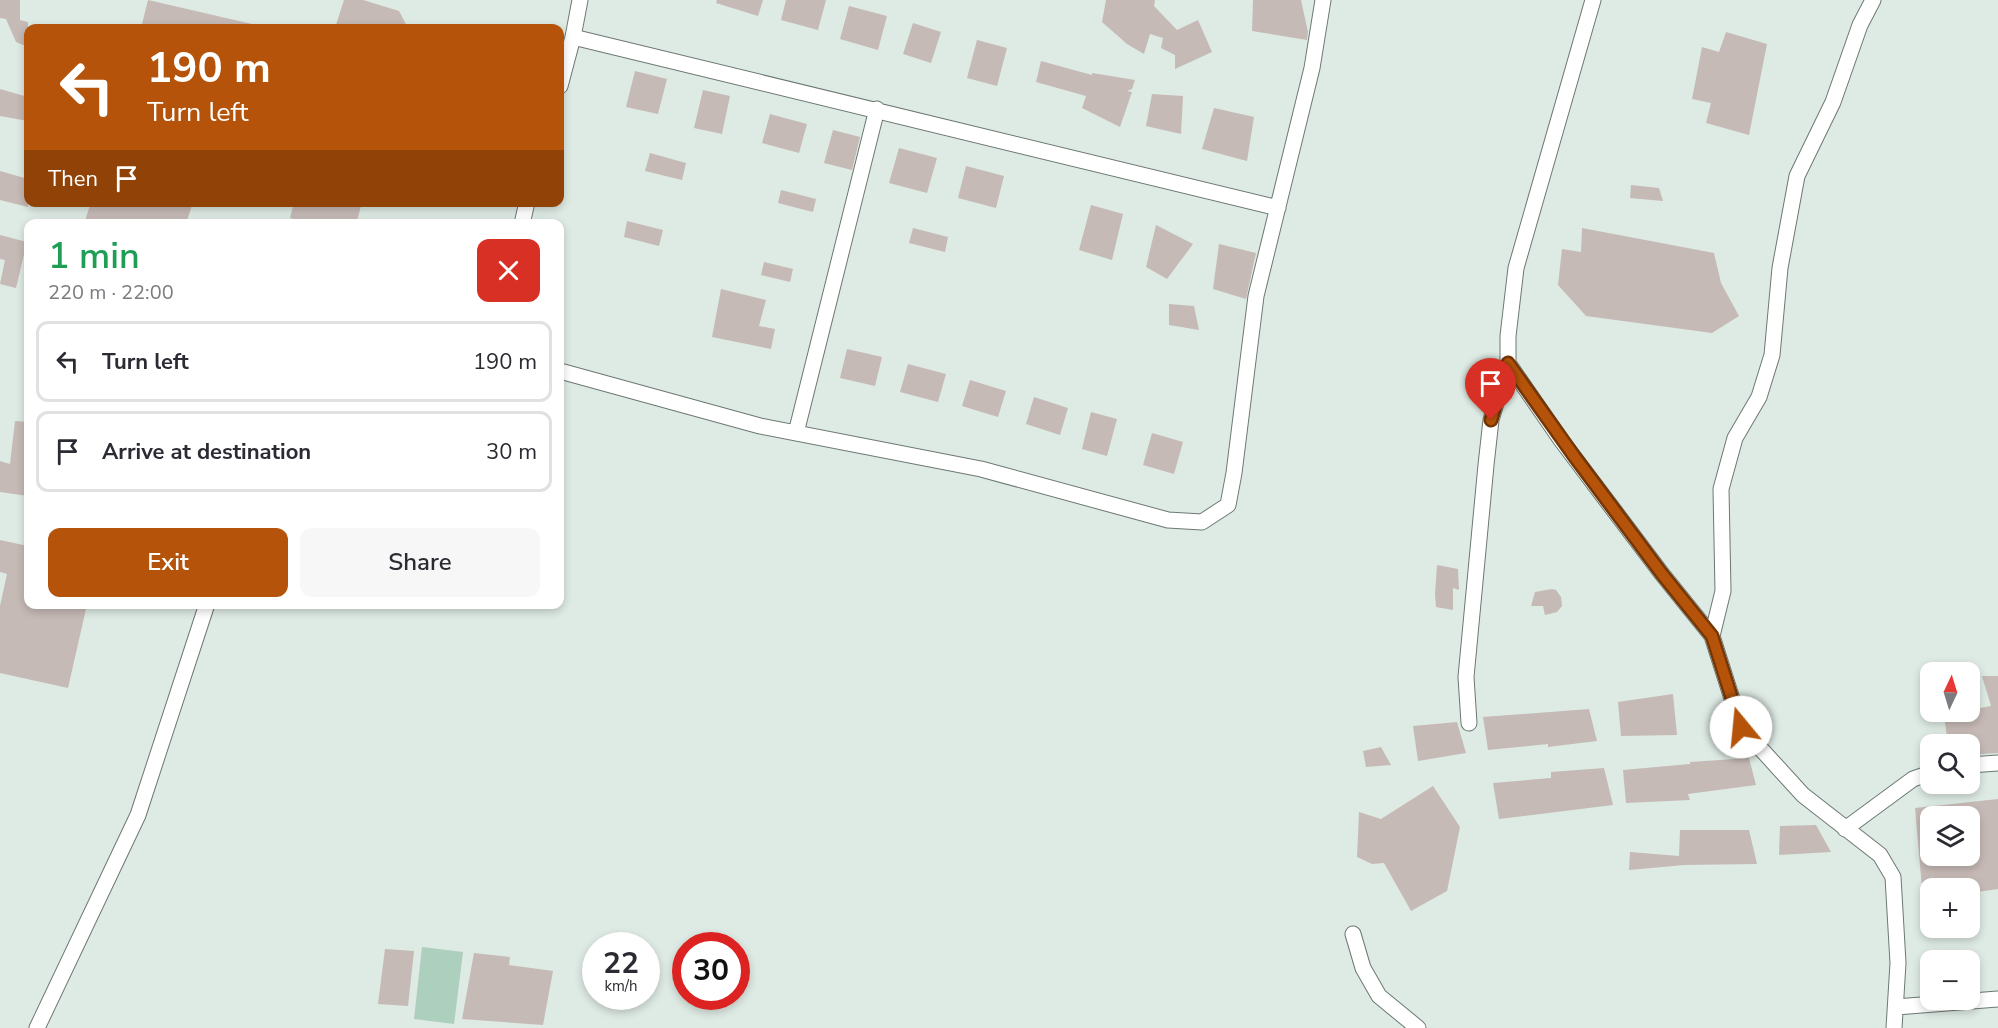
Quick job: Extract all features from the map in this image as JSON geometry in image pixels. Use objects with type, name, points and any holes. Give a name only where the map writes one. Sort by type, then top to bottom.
[{"type":"street","points":[[564,71],[580,0]]},
{"type":"street","points":[[564,372],[759,426],[981,470],[1167,520],[1202,522],[1228,505],[1256,296],[1312,68],[1323,0]]},
{"type":"street","points":[[1469,723],[1466,677],[1486,465],[1491,420],[1508,363],[1508,336],[1516,268],[1593,0]]},
{"type":"street","points":[[1712,636],[1723,591],[1721,489],[1735,438],[1759,397],[1772,355],[1780,268],[1797,176],[1833,102],[1860,25],[1873,0]]},
{"type":"street","points":[[573,37],[1278,208]]},
{"type":"street","points":[[796,433],[877,110]]},
{"type":"street","points":[[1508,363],[1561,440],[1712,636],[1741,727],[1803,795],[1880,855],[1893,878],[1898,963],[1894,1028]]},
{"type":"street","points":[[37,1028],[138,815],[205,609]]},
{"type":"street","points":[[1980,764],[1998,763]]},
{"type":"street","points":[[1845,829],[1920,776]]},
{"type":"street","points":[[1353,934],[1363,968],[1379,996],[1418,1028]]},
{"type":"street","points":[[1896,1007],[1998,999]]},
{"type":"green space","points":[[422,947],[463,952],[454,1024],[414,1019]]},
{"type":"building","points":[[0,0],[20,0],[20,20],[28,22],[24,24],[24,45],[16,42],[6,19],[0,18]]},
{"type":"building","points":[[148,0],[252,24],[142,24]]},
{"type":"building","points":[[344,0],[363,0],[399,11],[406,24],[336,24]]},
{"type":"building","points":[[717,0],[763,0],[758,16],[716,3]]},
{"type":"building","points":[[786,0],[826,0],[818,30],[781,20]]},
{"type":"building","points":[[1106,0],[1155,0],[1154,6],[1177,30],[1198,20],[1212,52],[1175,69],[1175,55],[1161,48],[1163,38],[1150,34],[1144,54],[1127,44],[1102,22]]},
{"type":"building","points":[[1253,0],[1301,0],[1308,32],[1307,40],[1252,31]]},
{"type":"building","points":[[849,6],[887,16],[878,50],[840,39]]},
{"type":"building","points":[[913,23],[941,32],[931,63],[903,54]]},
{"type":"building","points":[[1726,32],[1767,44],[1749,135],[1706,123],[1711,103],[1692,99],[1702,47],[1719,52]]},
{"type":"building","points":[[977,40],[1007,48],[997,86],[967,78]]},
{"type":"building","points":[[1041,61],[1092,75],[1092,73],[1135,80],[1132,89],[1127,91],[1132,92],[1120,127],[1082,108],[1086,96],[1036,82]]},
{"type":"building","points":[[635,71],[667,79],[658,114],[626,107]]},
{"type":"building","points":[[0,89],[24,96],[24,120],[0,116]]},
{"type":"building","points":[[703,90],[730,96],[722,134],[694,128]]},
{"type":"building","points":[[1152,94],[1183,96],[1181,134],[1146,126]]},
{"type":"building","points":[[1214,108],[1254,117],[1247,161],[1202,149]]},
{"type":"building","points":[[770,114],[807,124],[799,153],[762,143]]},
{"type":"building","points":[[833,130],[860,137],[852,170],[824,163]]},
{"type":"building","points":[[899,148],[937,158],[927,193],[889,183]]},
{"type":"building","points":[[650,153],[686,163],[682,180],[645,171]]},
{"type":"building","points":[[966,166],[1004,176],[996,208],[958,198]]},
{"type":"building","points":[[0,171],[24,178],[24,206],[0,200]]},
{"type":"building","points":[[1631,185],[1659,188],[1663,201],[1630,198]]},
{"type":"building","points":[[781,190],[816,199],[813,212],[778,203]]},
{"type":"building","points":[[1091,205],[1123,214],[1112,260],[1079,250]]},
{"type":"building","points":[[89,207],[191,207],[188,219],[86,219]]},
{"type":"building","points":[[293,207],[361,207],[358,219],[290,218]]},
{"type":"building","points":[[627,221],[663,230],[659,246],[624,237]]},
{"type":"building","points":[[1156,225],[1193,244],[1167,279],[1146,267]]},
{"type":"building","points":[[913,228],[948,237],[945,252],[909,243]]},
{"type":"building","points":[[1582,228],[1714,253],[1721,283],[1739,316],[1712,333],[1586,316],[1558,285],[1562,249],[1581,252]]},
{"type":"building","points":[[0,235],[24,241],[24,255],[16,288],[0,284],[5,260],[0,259]]},
{"type":"building","points":[[1219,244],[1256,253],[1246,299],[1213,289]]},
{"type":"building","points":[[764,262],[793,269],[790,282],[761,275]]},
{"type":"building","points":[[721,289],[766,300],[759,326],[775,329],[771,349],[712,337]]},
{"type":"building","points":[[1169,304],[1194,306],[1199,330],[1169,325]]},
{"type":"building","points":[[847,349],[882,357],[875,386],[840,378]]},
{"type":"building","points":[[908,364],[946,374],[938,402],[900,392]]},
{"type":"building","points":[[970,380],[1006,391],[998,417],[962,406]]},
{"type":"building","points":[[1034,397],[1068,408],[1060,435],[1026,424]]},
{"type":"building","points":[[1091,412],[1117,419],[1107,456],[1082,449]]},
{"type":"building","points":[[15,421],[24,422],[24,495],[0,492],[0,461],[10,464]]},
{"type":"building","points":[[1152,433],[1183,442],[1174,474],[1143,465]]},
{"type":"building","points":[[0,540],[24,545],[24,609],[86,609],[68,688],[0,673],[0,606],[7,574],[0,572]]},
{"type":"building","points":[[1437,565],[1458,569],[1459,590],[1453,588],[1453,610],[1436,607]]},
{"type":"building","points":[[1556,590],[1561,597],[1562,606],[1557,612],[1545,615],[1543,606],[1531,606],[1535,592]]},
{"type":"building","points":[[1982,676],[1998,676],[1998,753],[1980,754],[1980,734],[1947,734],[1945,722],[1980,722],[1980,708],[1991,706]]},
{"type":"building","points":[[1673,694],[1677,735],[1621,736],[1618,702]]},
{"type":"building","points":[[1589,709],[1597,741],[1548,747],[1548,744],[1488,750],[1483,717]]},
{"type":"building","points":[[1457,722],[1466,753],[1418,761],[1413,726]]},
{"type":"building","points":[[1381,747],[1391,765],[1366,767],[1363,751]]},
{"type":"building","points":[[1749,758],[1756,785],[1688,794],[1690,800],[1626,803],[1623,770]]},
{"type":"building","points":[[1604,768],[1613,805],[1499,819],[1493,783],[1551,778],[1551,772]]},
{"type":"building","points":[[1433,786],[1460,827],[1447,891],[1411,911],[1384,863],[1372,864],[1357,857],[1359,812],[1381,819]]},
{"type":"building","points":[[1998,799],[1998,889],[1980,892],[1980,878],[1921,878],[1920,866],[1980,866],[1980,806],[1933,806]]},
{"type":"building","points":[[1920,807],[1920,865],[1915,808]]},
{"type":"building","points":[[1816,825],[1831,852],[1779,855],[1780,826]]},
{"type":"building","points":[[1680,830],[1749,830],[1757,864],[1684,865],[1629,870],[1630,852],[1679,856]]},
{"type":"building","points":[[385,949],[414,951],[408,1006],[378,1004]]},
{"type":"building","points":[[474,953],[510,957],[509,965],[553,971],[543,1025],[462,1019]]},
{"type":"route","points":[[1491,420],[1508,363],[1561,440],[1712,636],[1741,727]]}]
